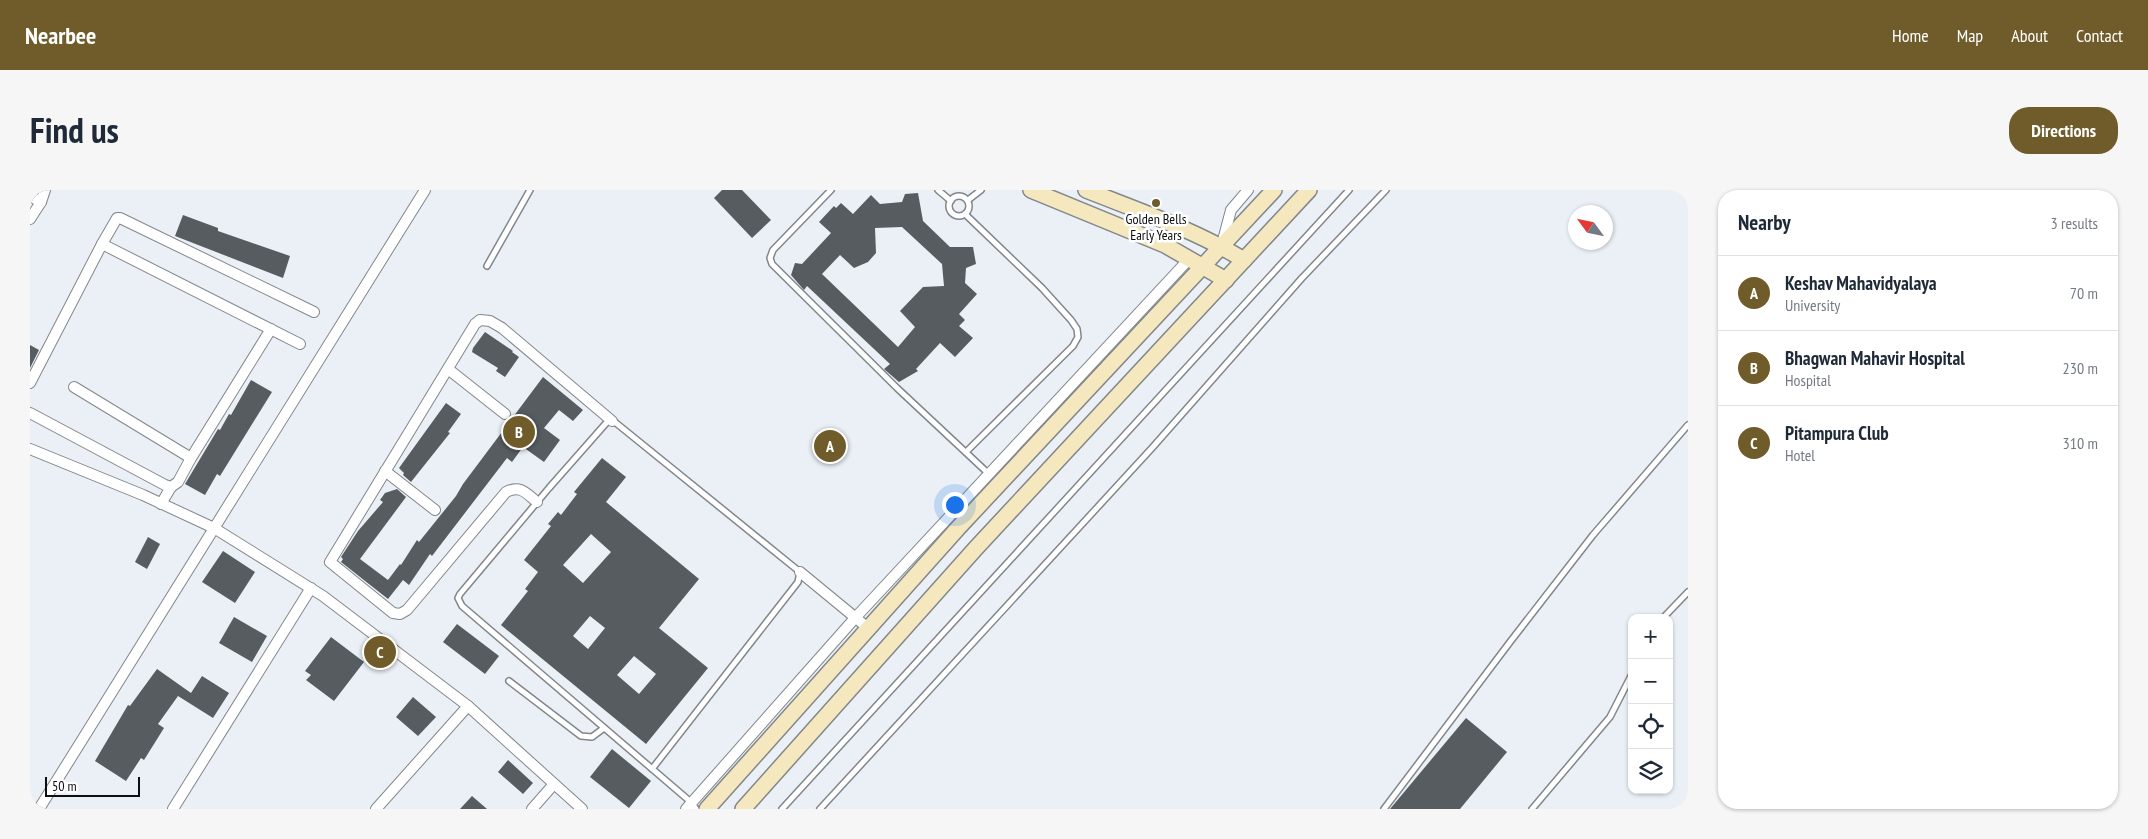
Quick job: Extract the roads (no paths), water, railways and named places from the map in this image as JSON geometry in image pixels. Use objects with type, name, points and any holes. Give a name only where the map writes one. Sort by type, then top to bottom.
[{"type":"main road","points":[[1031,190],[1165,245],[1226,280]]},
{"type":"main road","points":[[1086,190],[1221,246],[1244,260]]},
{"type":"main road","points":[[707,809],[868,628],[995,479],[1197,262],[1221,246],[1274,190]]},
{"type":"main road","points":[[743,809],[976,548],[1309,190]]},
{"type":"street","points":[[30,219],[41,202],[45,190]]},
{"type":"street","points":[[39,809],[425,190]]},
{"type":"street","points":[[1221,246],[1231,210],[1248,190]]},
{"type":"street","points":[[30,196],[41,202]]},
{"type":"street","points":[[30,383],[113,221],[120,218],[314,312]]},
{"type":"street","points":[[102,244],[300,344]]},
{"type":"street","points":[[537,502],[521,488],[514,488],[506,492],[407,610],[400,614],[393,613],[330,562],[475,324],[480,320],[490,320],[502,328],[612,421]]},
{"type":"street","points":[[161,504],[171,487],[178,482],[271,329]]},
{"type":"street","points":[[448,369],[505,414]]},
{"type":"street","points":[[74,387],[191,458]]},
{"type":"street","points":[[30,412],[171,487]]},
{"type":"street","points":[[30,449],[214,528],[311,588],[468,706],[582,809]]},
{"type":"street","points":[[385,471],[435,510]]},
{"type":"street","points":[[691,807],[855,618],[995,479]]},
{"type":"street","points":[[800,572],[868,628]]},
{"type":"street","points":[[173,809],[311,588]]},
{"type":"street","points":[[376,809],[468,706]]},
{"type":"street","points":[[532,809],[554,784]]},
{"type":"lane","points":[[487,266],[530,190]]},
{"type":"lane","points":[[831,190],[773,250],[770,258],[772,264],[897,388],[995,479]]},
{"type":"lane","points":[[938,190],[951,201]]},
{"type":"lane","points":[[968,200],[981,190]]},
{"type":"lane","points":[[782,809],[1349,190]]},
{"type":"lane","points":[[820,809],[1145,456],[1302,278],[1386,190]]},
{"type":"lane","points":[[959,196],[968,200],[970,206],[966,214],[959,216],[953,214],[950,208],[951,201],[959,196]]},
{"type":"lane","points":[[966,214],[1042,288],[1071,320],[1077,329],[1078,337],[1073,346],[966,452]]},
{"type":"lane","points":[[652,769],[798,582],[800,572],[612,421],[606,422],[537,502],[460,594],[459,602],[652,769],[691,807]]},
{"type":"lane","points":[[1384,809],[1587,543],[1688,425]]},
{"type":"lane","points":[[1667,614],[1688,592]]},
{"type":"lane","points":[[509,681],[581,736],[592,737],[604,728]]},
{"type":"lane","points":[[1532,809],[1610,717],[1628,682]]},
{"type":"place","name":"Golden Bells Early Years","points":[[1156,203]]},
{"type":"place","name":"Bhagwan Mahavir Hospital","points":[[519,432]]},
{"type":"place","name":"Keshav Mahavidyalaya","points":[[830,446]]},
{"type":"place","name":"Pitampura Club","points":[[380,652]]}]
